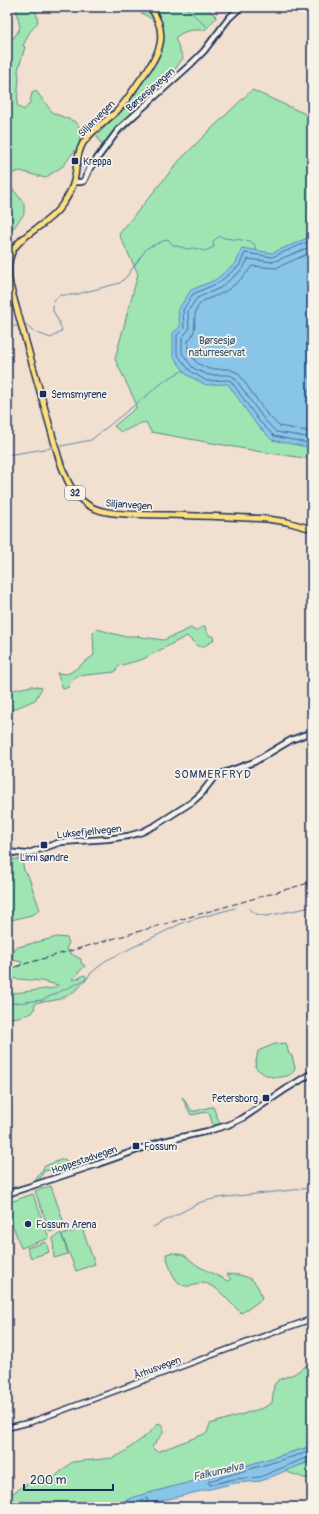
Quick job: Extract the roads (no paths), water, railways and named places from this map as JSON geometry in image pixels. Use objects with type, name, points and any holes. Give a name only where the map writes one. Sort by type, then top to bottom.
[{"type":"main road","name":"Siljanvegen","points":[[150,7],[157,18],[161,31],[161,42],[157,56],[122,105],[84,141],[77,157],[74,182],[68,195],[58,210],[47,220],[20,239],[10,255],[7,267],[21,326],[58,459],[71,487],[85,504],[106,512],[267,519],[288,522],[312,529]]},
{"type":"main road","name":"Børsesjøvegen","points":[[74,182],[84,181],[90,168],[119,129],[191,64],[204,51],[229,18],[241,7]]},
{"type":"main road","name":"Luksefjellvegen","points":[[7,852],[22,854],[30,853],[61,842],[108,839],[142,832],[156,825],[192,802],[201,794],[215,776],[254,762],[290,740],[312,732]]},
{"type":"main road","name":"Hoppestadvegen","points":[[7,1194],[160,1142],[228,1125],[252,1112],[312,1073]]},
{"type":"street","name":"Århusvegen","points":[[7,1428],[31,1422],[283,1328],[312,1319]]},
{"type":"water","points":[[312,236],[312,448],[272,440],[256,424],[228,384],[206,385],[187,375],[173,356],[173,333],[180,327],[178,310],[191,290],[215,280],[236,263],[242,248],[272,253]]},
{"type":"water","points":[[312,1446],[312,1461],[261,1481],[235,1483],[156,1502],[144,1507],[109,1507],[134,1497],[205,1478]]},
{"type":"waterway","points":[[185,7],[206,26]]},
{"type":"waterway","points":[[23,325],[27,325],[32,331],[51,338],[62,331],[53,311],[55,299],[60,295],[74,295],[120,283],[127,276],[147,248],[168,239],[173,245],[205,251],[214,247],[213,241],[220,236],[224,238],[250,241],[254,244],[257,251]]},
{"type":"waterway","points":[[7,326],[20,326]]},
{"type":"waterway","points":[[61,446],[91,440],[167,379],[184,370]]},
{"type":"waterway","points":[[7,455],[51,448]]},
{"type":"waterway","points":[[250,909],[256,914],[266,916],[312,907]]},
{"type":"waterway","points":[[7,1004],[42,1000],[87,979],[89,975],[105,961],[184,922],[235,908]]},
{"type":"waterway","points":[[153,1227],[201,1202],[218,1198],[312,1188]]},
{"type":"railway","points":[[7,969],[312,882]]},
{"type":"place","name":"Kreppa","points":[[75,161]]},
{"type":"place","name":"Semsmyrene","points":[[43,394]]},
{"type":"place","name":"Limi søndre","points":[[44,845]]},
{"type":"place","name":"Petersborg","points":[[266,1098]]},
{"type":"place","name":"Fossum","points":[[136,1146]]},
{"type":"place","name":"Fossum Arena","points":[[28,1224]]},
{"type":"district","name":"SOMMERFRYD","points":[[213,774]]},
{"type":"park label","name":"Børsesjø naturreservat","points":[[217,346]]},
{"type":"water label","name":"Falkumelva","points":[[218,1471]]}]
